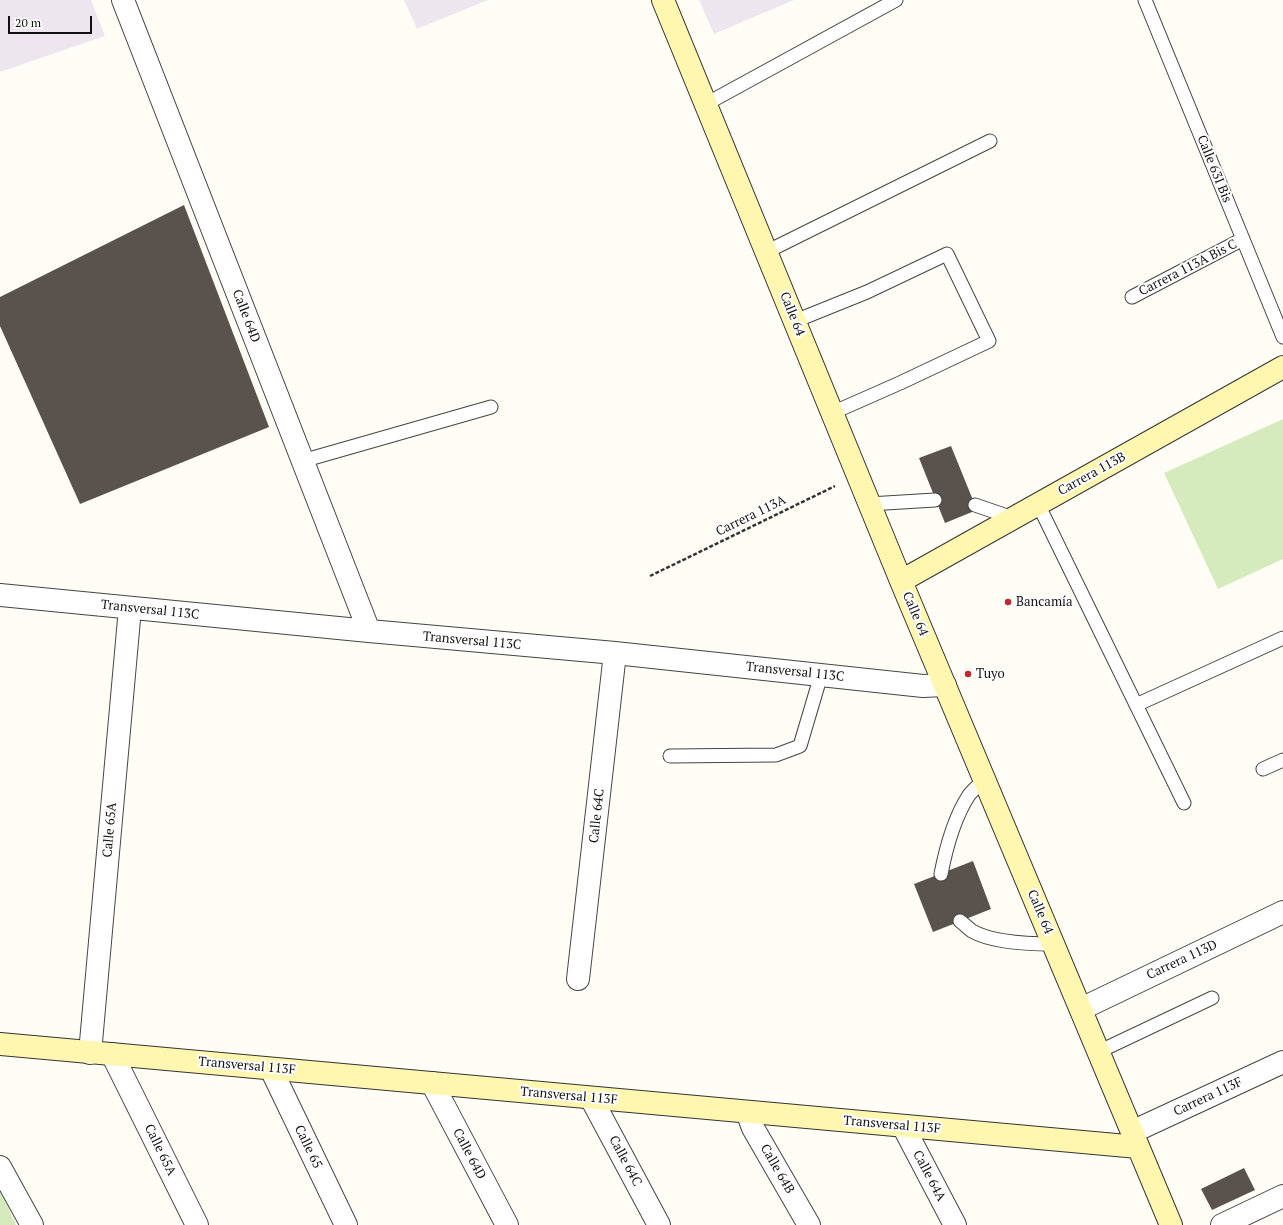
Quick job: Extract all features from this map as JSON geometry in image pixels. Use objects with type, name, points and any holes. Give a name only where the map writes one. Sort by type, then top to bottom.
[{"type":"street","name":"Calle 64D","points":[[123,0],[369,632]]},
{"type":"street","name":"Calle 64","points":[[663,0],[869,504],[1172,1225]]},
{"type":"street","name":"Carrera 113B","points":[[901,581],[1283,367]]},
{"type":"street","name":"Transversal 113C","points":[[0,596],[369,632],[615,653],[923,686],[945,685]]},
{"type":"street","name":"Calle 65A","points":[[90,1053],[130,608]]},
{"type":"street","name":"Calle 64C","points":[[578,979],[615,653]]},
{"type":"street","name":"Carrera 113D","points":[[1080,1009],[1283,912]]},
{"type":"street","name":"Transversal 113F","points":[[0,1044],[903,1126],[1135,1140]]},
{"type":"street","name":"Calle 65A","points":[[112,1054],[197,1225]]},
{"type":"street","name":"Carrera 113F","points":[[1135,1140],[1283,1062]]},
{"type":"street","name":"Calle 65","points":[[271,1069],[346,1225]]},
{"type":"street","name":"Calle 64D","points":[[432,1083],[507,1225]]},
{"type":"street","name":"Calle 64C","points":[[591,1098],[659,1225]]},
{"type":"street","name":"Calle 64B","points":[[747,1112],[753,1128],[809,1225]]},
{"type":"street","name":"Calle 64A","points":[[903,1126],[955,1225]]},
{"type":"street","points":[[0,1167],[32,1225]]},
{"type":"street","points":[[1222,1225],[1283,1196]]},
{"type":"lane","points":[[706,104],[896,0]]},
{"type":"lane","name":"Calle 63I Bis","points":[[1146,0],[1283,337]]},
{"type":"lane","points":[[766,252],[990,141]]},
{"type":"lane","name":"Carrera 113A Bis C","points":[[1132,297],[1243,239]]},
{"type":"lane","points":[[795,321],[867,292],[948,254],[989,341],[832,413]]},
{"type":"lane","points":[[302,461],[491,407]]},
{"type":"lane","points":[[869,504],[935,500]]},
{"type":"lane","points":[[1038,504],[1184,802]]},
{"type":"lane","points":[[975,505],[1013,518]]},
{"type":"lane","points":[[1136,705],[1283,638]]},
{"type":"lane","points":[[670,756],[776,755],[800,746],[821,675]]},
{"type":"lane","points":[[1263,769],[1283,760]]},
{"type":"lane","points":[[940,874],[961,809],[970,794],[984,780]]},
{"type":"lane","points":[[960,921],[973,931],[999,940],[1030,944],[1053,944]]},
{"type":"lane","points":[[1098,1052],[1212,998]]},
{"type":"path","name":"Carrera 113A","points":[[650,576],[838,485],[854,465]]},
{"type":"shaded area","points":[[0,0],[91,0],[105,36],[0,72]]},
{"type":"shaded area","points":[[404,0],[488,0],[417,29]]},
{"type":"shaded area","points":[[699,0],[794,0],[714,34]]},
{"type":"green space","points":[[1283,419],[1283,559],[1218,589],[1164,473]]},
{"type":"green space","points":[[0,1190],[16,1225],[0,1225]]},
{"type":"building","points":[[184,205],[269,427],[80,504],[0,326],[0,297]]},
{"type":"building","points":[[951,446],[977,510],[945,523],[919,458]]},
{"type":"building","points":[[973,861],[991,909],[933,932],[914,884]]},
{"type":"building","points":[[1244,1168],[1255,1190],[1212,1210],[1201,1189]]},
{"type":"place","name":"Bancamía","points":[[1008,602]]},
{"type":"place","name":"Tuyo","points":[[968,674]]}]
